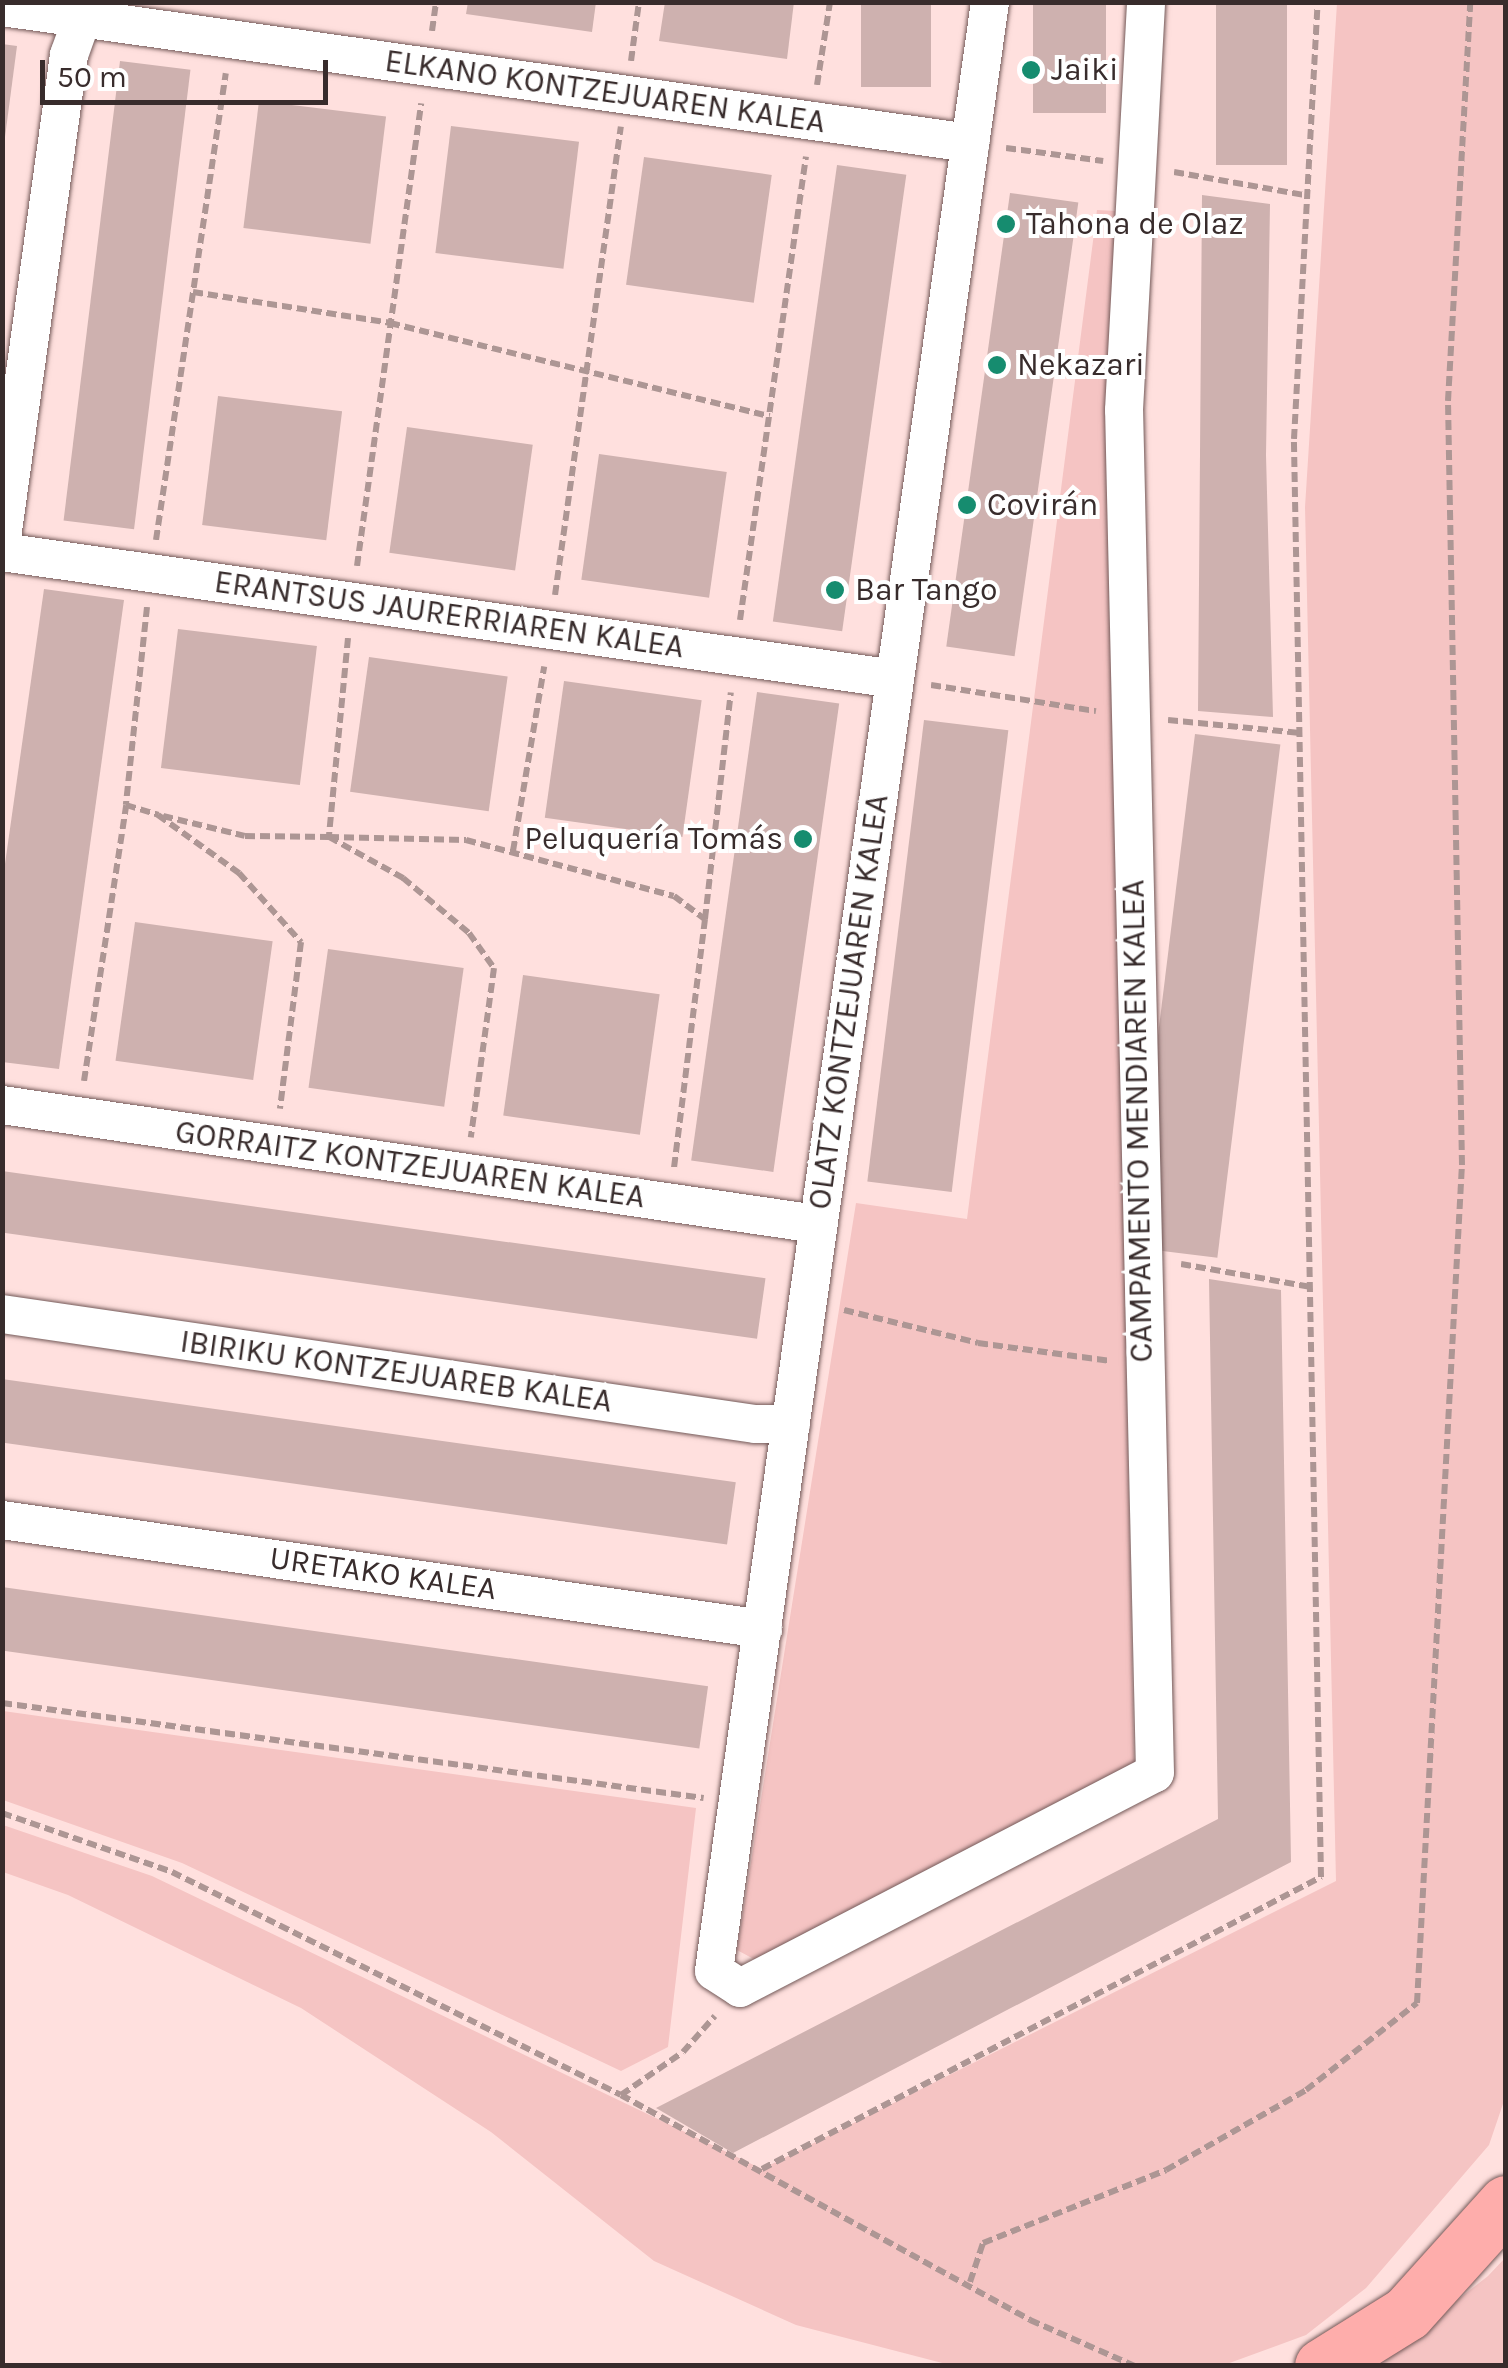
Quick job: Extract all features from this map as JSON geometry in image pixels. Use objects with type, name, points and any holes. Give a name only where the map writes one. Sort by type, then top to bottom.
[{"type":"highway","points":[[1322,2366],[1408,2313],[1506,2203]]},
{"type":"street","name":"OLATZ KONTZEJUAREN KALEA","points":[[740,1988],[714,1971],[990,2]]},
{"type":"street","name":"CAMPAMENTO MENDIAREN KALEA","points":[[740,1988],[1155,1773],[1142,1365],[1124,410],[1146,2]]},
{"type":"street","name":"ELKANO KONTZEJUAREN KALEA","points":[[2,7],[86,10],[230,40],[970,144]]},
{"type":"street","points":[[2,538],[69,55],[86,10]]},
{"type":"street","name":"ERANTSUS JAURERRIAREN KALEA","points":[[2,552],[895,679]]},
{"type":"street","name":"GORRAITZ KONTZEJUAREN KALEA","points":[[2,1105],[818,1224]]},
{"type":"street","name":"IBIRIKU KONTZEJUAREB KALEA","points":[[2,1314],[755,1424],[791,1424]]},
{"type":"street","name":"URETAKO KALEA","points":[[2,1520],[762,1630]]},
{"type":"path","points":[[512,850],[550,630],[639,2]]},
{"type":"path","points":[[669,1202],[735,656],[830,2]]},
{"type":"path","points":[[762,2170],[1321,1877],[1294,439],[1318,2]]},
{"type":"path","points":[[970,2282],[983,2243],[1166,2170],[1306,2090],[1417,2003],[1462,1165],[1448,401],[1470,2]]},
{"type":"path","points":[[78,1116],[126,805],[151,573],[230,40]]},
{"type":"path","points":[[328,836],[352,602],[426,67]]},
{"type":"path","points":[[193,292],[390,323],[586,375],[770,416]]},
{"type":"path","points":[[126,805],[245,836],[466,840],[674,896],[705,919]]},
{"type":"path","points":[[158,815],[238,873],[301,942],[276,1145]]},
{"type":"path","points":[[328,836],[404,878],[468,933],[494,968],[466,1173]]},
{"type":"path","points":[[1140,1256],[1312,1287]]},
{"type":"path","points":[[809,1301],[978,1343],[1142,1365]]},
{"type":"path","points":[[2,1703],[740,1803]]},
{"type":"path","points":[[2,1813],[172,1872],[621,2095],[970,2282],[1030,2320],[1135,2366]]},
{"type":"path","points":[[621,2095],[684,2052],[740,1988]]},
{"type":"path","points":[[1191,2366],[1218,2366]]},
{"type":"shaded area","points":[[1337,3],[1505,3],[1505,2098],[1489,2145],[1366,2288],[1306,2335],[1224,2365],[950,2365],[796,2325],[654,2261],[491,2132],[301,2008],[68,1895],[3,1872],[3,1825],[152,1876],[762,2169],[1336,1881],[1305,507]]},
{"type":"shaded area","points":[[1097,210],[1117,211],[1110,480],[1134,1768],[763,1964],[737,1950],[856,1203],[967,1219]]},
{"type":"shaded area","points":[[3,1711],[696,1808],[668,2047],[621,2071],[182,1863],[3,1800]]},
{"type":"shaded area","points":[[1505,2258],[1505,2365],[1373,2366],[1488,2276]]},
{"type":"building","points":[[468,2],[596,2],[592,32],[466,14]]},
{"type":"building","points":[[665,2],[794,2],[787,59],[659,41]]},
{"type":"building","points":[[861,2],[931,2],[931,87],[861,87]]},
{"type":"building","points":[[1033,2],[1106,2],[1106,113],[1033,113]]},
{"type":"building","points":[[1216,2],[1287,2],[1287,165],[1216,165]]},
{"type":"building","points":[[2,44],[17,46],[5,137],[2,137]]},
{"type":"building","points":[[120,61],[190,70],[134,529],[64,521]]},
{"type":"building","points":[[259,101],[386,117],[370,244],[243,228]]},
{"type":"building","points":[[451,126],[579,142],[563,269],[435,253]]},
{"type":"building","points":[[644,157],[772,175],[754,303],[626,285]]},
{"type":"building","points":[[837,165],[906,175],[842,631],[773,622]]},
{"type":"building","points":[[1010,193],[1078,203],[1015,656],[946,647]]},
{"type":"building","points":[[1202,195],[1270,204],[1266,455],[1273,717],[1198,711]]},
{"type":"building","points":[[218,396],[342,411],[326,540],[202,525]]},
{"type":"building","points":[[407,427],[533,445],[515,570],[389,553]]},
{"type":"building","points":[[599,454],[727,472],[709,598],[581,580]]},
{"type":"building","points":[[44,589],[124,600],[59,1069],[2,1062],[2,885]]},
{"type":"building","points":[[178,629],[317,646],[300,785],[161,768]]},
{"type":"building","points":[[369,657],[508,676],[489,811],[350,792]]},
{"type":"building","points":[[564,681],[702,700],[682,837],[545,818]]},
{"type":"building","points":[[757,692],[839,704],[773,1172],[691,1160]]},
{"type":"building","points":[[924,720],[1008,730],[952,1192],[867,1182]]},
{"type":"building","points":[[1195,734],[1280,744],[1217,1258],[1132,1247]]},
{"type":"building","points":[[135,922],[273,941],[253,1080],[116,1061]]},
{"type":"building","points":[[328,949],[464,968],[444,1107],[309,1088]]},
{"type":"building","points":[[523,975],[660,994],[640,1135],[503,1116]]},
{"type":"building","points":[[2,1171],[765,1278],[757,1339],[2,1233]]},
{"type":"building","points":[[1209,1279],[1281,1290],[1291,1862],[733,2153],[656,2108],[1218,1819]]},
{"type":"building","points":[[2,1379],[736,1482],[727,1545],[2,1443]]},
{"type":"building","points":[[2,1587],[708,1686],[699,1749],[2,1651]]},
{"type":"place","name":"Jaiki","points":[[1031,70]]},
{"type":"place","name":"Tahona de Olaz","points":[[1006,224]]},
{"type":"place","name":"Nekazari","points":[[997,365]]},
{"type":"place","name":"Covirán","points":[[967,505]]},
{"type":"place","name":"Bar Tango","points":[[835,590]]},
{"type":"place","name":"Peluquería Tomás","points":[[803,839]]}]
